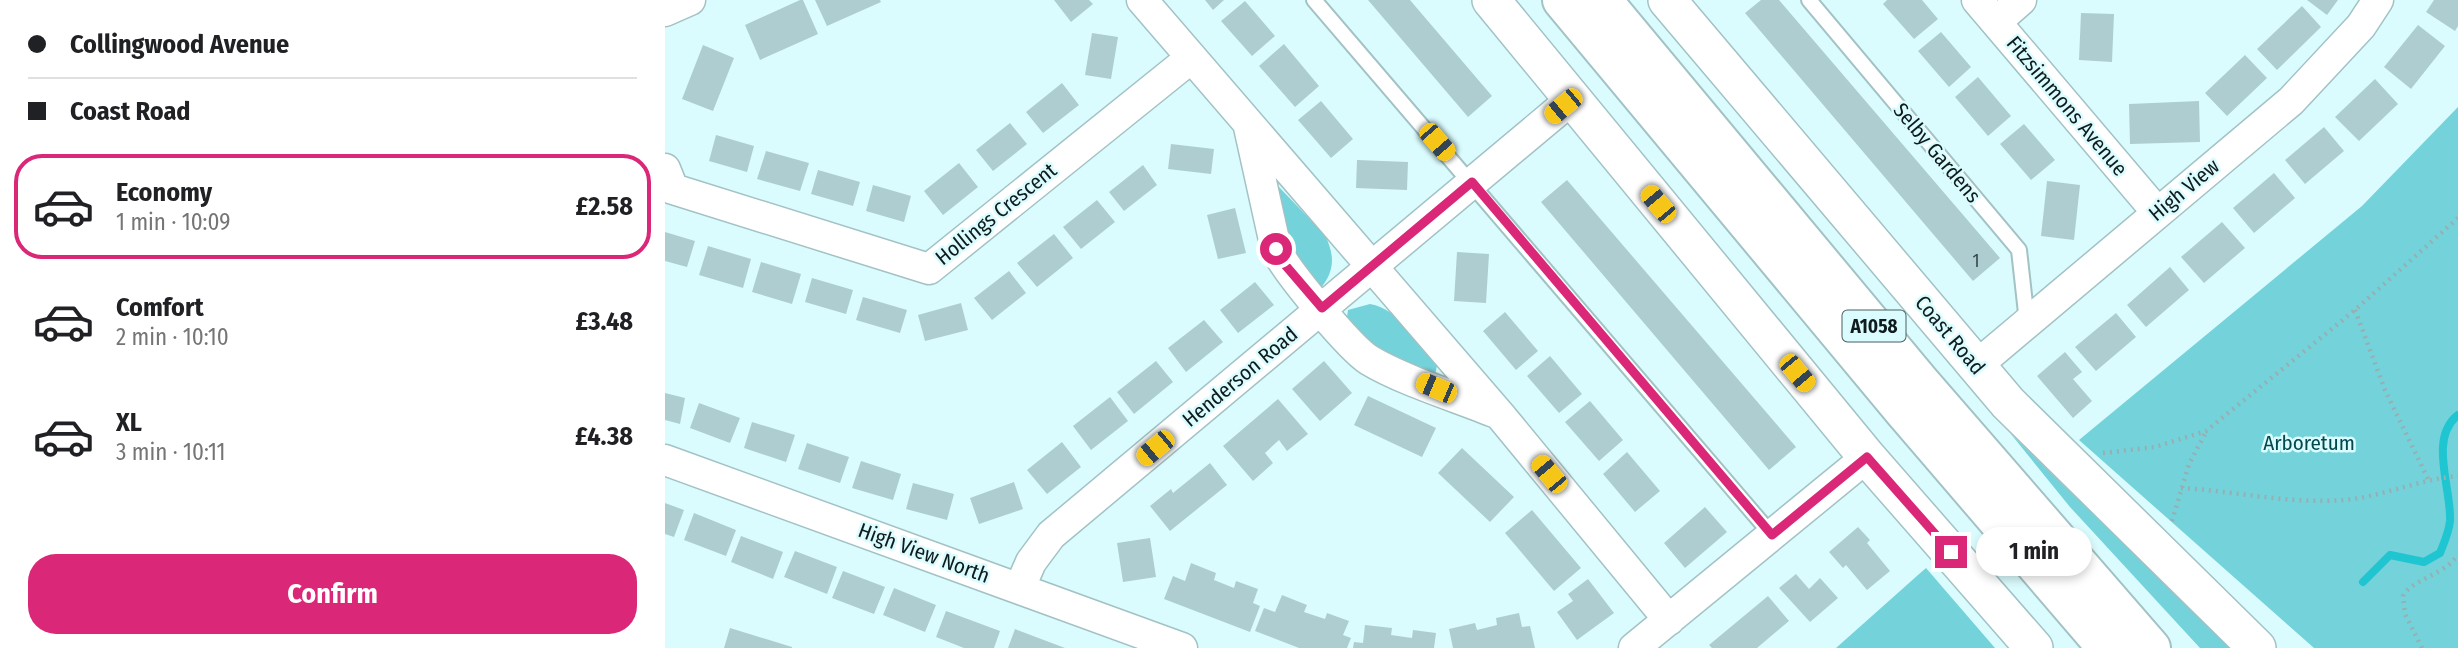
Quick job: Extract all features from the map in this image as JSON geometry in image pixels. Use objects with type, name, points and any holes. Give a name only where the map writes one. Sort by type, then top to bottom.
[{"type":"highway","name":"A1058","points":[[1562,0],[1903,410],[2107,648]]},
{"type":"highway","name":"A1058","points":[[1602,0],[1920,382],[2151,648]]},
{"type":"street","points":[[665,11],[690,0]]},
{"type":"street","points":[[1142,0],[1500,415],[1669,620]]},
{"type":"street","points":[[1491,0],[1867,457],[2034,648]]},
{"type":"street","points":[[1986,11],[2021,0]]},
{"type":"street","name":"High View","points":[[1976,366],[2291,101],[2361,26],[2378,0]]},
{"type":"street","name":"Coast Road","points":[[1680,5],[2008,403],[2257,648]]},
{"type":"street","name":"Fitzsimmons Avenue","points":[[1986,11],[2157,212]]},
{"type":"street","name":"Hollings Crescent","points":[[665,169],[673,189],[929,269],[1191,58]]},
{"type":"street","name":"Henderson Road","points":[[1020,587],[1031,562],[1051,535],[1572,99]]},
{"type":"street","points":[[1249,125],[1276,249],[1280,259],[1322,308],[1371,361],[1500,415]]},
{"type":"street","points":[[1635,648],[1867,457]]},
{"type":"street","name":"High View North","points":[[665,460],[1182,648]]},
{"type":"lane","points":[[1314,0],[1772,535]]},
{"type":"lane","name":"Selby Gardens","points":[[1809,0],[2019,250],[2027,322]]},
{"type":"path","points":[[2065,457],[2155,447],[2206,431],[2355,310],[2458,218]]},
{"type":"path","points":[[2355,310],[2385,390],[2428,479]]},
{"type":"path","points":[[2163,555],[2189,464],[2206,431]]},
{"type":"path","points":[[2181,488],[2228,491],[2253,498],[2353,499],[2428,479],[2458,475]]},
{"type":"path","points":[[2422,648],[2405,614],[2403,596],[2413,586],[2445,569],[2458,555]]},
{"type":"green space","name":"Arboretum","points":[[2458,107],[2458,648],[2314,648],[2079,440],[2362,206]]},
{"type":"green space","points":[[1278,186],[1325,235],[1332,263],[1329,276],[1320,289],[1290,258],[1274,188]]},
{"type":"green space","points":[[1370,304],[1381,307],[1400,320],[1437,366],[1435,375],[1378,350],[1347,317],[1348,310]]},
{"type":"green space","points":[[2010,433],[2231,648],[2200,648],[2070,507]]},
{"type":"green space","points":[[1926,568],[1995,648],[1836,648],[1918,575]]},
{"type":"building","points":[[803,0],[818,34],[760,60],[745,25]]},
{"type":"building","points":[[815,0],[880,0],[881,2],[827,26]]},
{"type":"building","points":[[1054,0],[1089,0],[1093,4],[1071,22]]},
{"type":"building","points":[[1205,0],[1224,0],[1213,10]]},
{"type":"building","points":[[1368,0],[1410,0],[1492,96],[1468,117]]},
{"type":"building","points":[[1761,0],[1779,0],[2000,258],[1973,281],[1745,13]]},
{"type":"building","points":[[1887,0],[1922,0],[1938,19],[1914,39],[1883,4]]},
{"type":"building","points":[[2307,0],[2338,0],[2327,15]]},
{"type":"building","points":[[2434,0],[2458,0],[2458,26],[2455,31],[2426,12]]},
{"type":"building","points":[[1245,1],[1275,36],[1252,56],[1221,21]]},
{"type":"building","points":[[2302,6],[2321,27],[2277,70],[2257,49]]},
{"type":"building","points":[[2081,13],[2114,14],[2112,62],[2079,60]]},
{"type":"building","points":[[2418,25],[2445,46],[2411,89],[2384,67]]},
{"type":"building","points":[[1941,32],[1971,67],[1949,87],[1918,51]]},
{"type":"building","points":[[1092,33],[1118,37],[1111,79],[1085,75]]},
{"type":"building","points":[[1284,44],[1319,86],[1295,107],[1259,66]]},
{"type":"building","points":[[703,45],[734,58],[713,111],[682,99]]},
{"type":"building","points":[[2245,55],[2267,78],[2227,116],[2205,93]]},
{"type":"building","points":[[1978,77],[2011,116],[1988,136],[1955,97]]},
{"type":"building","points":[[2375,79],[2398,104],[2359,141],[2335,117]]},
{"type":"building","points":[[1062,83],[1079,105],[1043,133],[1026,112]]},
{"type":"building","points":[[1321,101],[1353,139],[1331,158],[1298,120]]},
{"type":"building","points":[[2199,101],[2200,142],[2130,144],[2129,104]]},
{"type":"building","points":[[1010,123],[1027,144],[993,171],[976,150]]},
{"type":"building","points":[[2024,124],[2055,160],[2031,180],[2000,144]]},
{"type":"building","points":[[2324,127],[2344,151],[2305,184],[2285,160]]},
{"type":"building","points":[[716,135],[754,146],[747,172],[709,161]]},
{"type":"building","points":[[1171,144],[1214,149],[1211,174],[1168,169]]},
{"type":"building","points":[[766,151],[809,163],[800,191],[757,179]]},
{"type":"building","points":[[1357,160],[1408,162],[1407,190],[1356,188]]},
{"type":"building","points":[[959,163],[978,187],[943,215],[924,191]]},
{"type":"building","points":[[1143,165],[1157,185],[1124,211],[1109,192]]},
{"type":"building","points":[[818,170],[860,182],[853,206],[811,194]]},
{"type":"building","points":[[2274,173],[2295,198],[2254,233],[2233,208]]},
{"type":"building","points":[[1567,180],[1796,447],[1769,470],[1541,202]]},
{"type":"building","points":[[2047,181],[2080,185],[2074,240],[2041,236]]},
{"type":"building","points":[[873,185],[911,196],[904,222],[866,211]]},
{"type":"building","points":[[1097,200],[1115,222],[1081,249],[1063,227]]},
{"type":"building","points":[[1235,208],[1246,253],[1218,259],[1207,215]]},
{"type":"building","points":[[2222,222],[2245,248],[2204,283],[2181,257]]},
{"type":"building","points":[[665,232],[695,241],[687,267],[665,261]]},
{"type":"building","points":[[1054,234],[1073,258],[1037,287],[1017,263]]},
{"type":"building","points":[[708,246],[751,259],[743,288],[699,275]]},
{"type":"building","points":[[1457,252],[1489,254],[1486,303],[1454,301]]},
{"type":"building","points":[[761,262],[801,274],[792,304],[752,292]]},
{"type":"building","points":[[2170,267],[2189,290],[2146,327],[2127,305]]},
{"type":"building","points":[[1009,271],[1026,293],[992,320],[974,298]]},
{"type":"building","points":[[812,278],[853,290],[846,314],[805,302]]},
{"type":"building","points":[[1255,282],[1274,305],[1238,333],[1220,310]]},
{"type":"building","points":[[863,297],[907,310],[900,333],[856,320]]},
{"type":"building","points":[[961,303],[968,330],[925,341],[918,315]]},
{"type":"building","points":[[1505,312],[1538,351],[1516,370],[1483,331]]},
{"type":"building","points":[[2116,313],[2136,337],[2096,371],[2075,347]]},
{"type":"building","points":[[1204,320],[1223,342],[1186,372],[1168,348]]},
{"type":"building","points":[[2065,352],[2082,372],[2073,379],[2092,401],[2073,418],[2037,376]]},
{"type":"building","points":[[1550,356],[1582,394],[1559,413],[1527,376]]},
{"type":"building","points":[[1156,361],[1173,382],[1134,414],[1117,392]]},
{"type":"building","points":[[1324,361],[1352,393],[1320,421],[1292,389]]},
{"type":"building","points":[[665,393],[685,398],[680,424],[665,420]]},
{"type":"building","points":[[1368,396],[1436,428],[1422,457],[1354,425]]},
{"type":"building","points":[[1110,397],[1128,421],[1091,450],[1073,426]]},
{"type":"building","points":[[1278,399],[1308,434],[1287,451],[1279,440],[1265,453],[1273,463],[1253,481],[1223,446]]},
{"type":"building","points":[[1590,401],[1623,440],[1599,461],[1565,422]]},
{"type":"building","points":[[699,403],[740,418],[730,443],[690,428]]},
{"type":"building","points":[[752,422],[795,435],[786,462],[744,448]]},
{"type":"building","points":[[1062,442],[1081,467],[1047,494],[1027,470]]},
{"type":"building","points":[[807,443],[849,457],[840,483],[798,469]]},
{"type":"building","points":[[1462,448],[1514,497],[1490,522],[1438,473]]},
{"type":"building","points":[[1627,452],[1660,491],[1635,512],[1603,474]]},
{"type":"building","points":[[861,461],[901,474],[893,500],[852,488]]},
{"type":"building","points":[[1210,463],[1227,485],[1170,531],[1150,506],[1171,489],[1173,493]]},
{"type":"building","points":[[1014,482],[1023,509],[979,524],[970,498]]},
{"type":"building","points":[[913,483],[954,494],[947,520],[906,509]]},
{"type":"building","points":[[665,503],[684,510],[674,537],[665,534]]},
{"type":"building","points":[[1705,507],[1727,532],[1685,568],[1664,543]]},
{"type":"building","points":[[1532,510],[1581,568],[1554,591],[1505,533]]},
{"type":"building","points":[[694,513],[736,530],[726,556],[684,540]]},
{"type":"building","points":[[1858,527],[1870,540],[1867,543],[1890,571],[1867,590],[1846,565],[1843,568],[1829,552]]},
{"type":"building","points":[[741,536],[783,552],[773,579],[731,562]]},
{"type":"building","points":[[1150,538],[1156,577],[1123,582],[1117,543]]},
{"type":"building","points":[[795,551],[837,567],[827,594],[784,577]]},
{"type":"building","points":[[1191,563],[1216,573],[1214,580],[1234,588],[1236,581],[1258,589],[1253,603],[1260,606],[1250,632],[1164,599],[1173,576],[1185,581]]},
{"type":"building","points":[[843,571],[885,587],[874,614],[832,598]]},
{"type":"building","points":[[1796,574],[1809,589],[1820,578],[1838,598],[1810,622],[1779,588]]},
{"type":"building","points":[[1588,579],[1614,613],[1577,640],[1557,612],[1573,601],[1568,594]]},
{"type":"building","points":[[894,588],[936,605],[925,632],[883,615]]},
{"type":"building","points":[[1282,595],[1307,605],[1304,612],[1325,619],[1327,613],[1349,621],[1343,635],[1351,638],[1347,648],[1299,648],[1255,631],[1264,608],[1275,612]]},
{"type":"building","points":[[1768,596],[1789,621],[1757,648],[1712,648],[1709,645]]},
{"type":"building","points":[[946,611],[1000,631],[994,648],[964,648],[936,637]]},
{"type":"building","points":[[1519,613],[1522,627],[1530,626],[1535,648],[1453,648],[1449,629],[1475,623],[1477,630],[1497,625],[1496,618]]},
{"type":"building","points":[[1365,625],[1392,628],[1391,635],[1412,638],[1413,630],[1436,633],[1434,648],[1353,648],[1354,642],[1363,643]]},
{"type":"building","points":[[730,628],[792,647],[792,648],[724,648]]},
{"type":"building","points":[[1015,629],[1065,648],[1008,648]]},
{"type":"waterway","points":[[2363,582],[2390,555],[2424,562],[2440,553],[2450,521],[2443,465],[2444,437],[2449,425],[2458,415]]},
{"type":"route","points":[[1276,249],[1280,259],[1322,308],[1472,182],[1772,535],[1867,457],[1951,552]]}]
